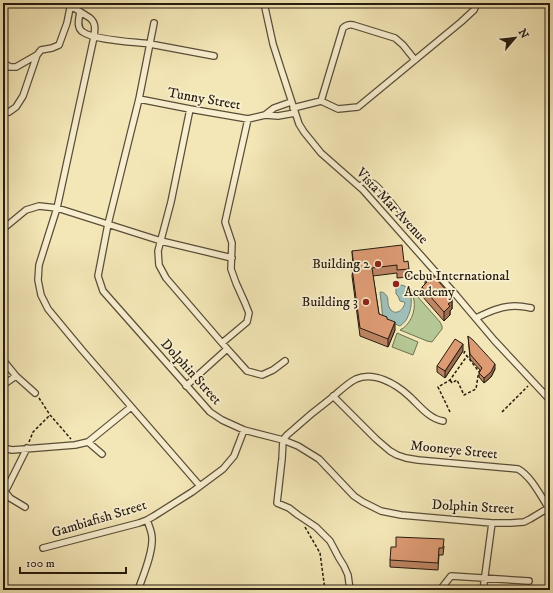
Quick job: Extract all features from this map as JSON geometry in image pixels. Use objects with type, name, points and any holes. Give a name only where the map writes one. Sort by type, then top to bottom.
[{"type":"street","name":"Vista Mar Avenue","points":[[264,3],[273,44],[293,107],[301,128],[307,137],[328,159],[358,185],[494,340],[550,400]]},
{"type":"street","points":[[293,107],[321,101],[338,109],[358,107],[465,18],[474,10],[477,3]]},
{"type":"street","points":[[3,63],[10,67],[16,67],[37,55],[42,50],[59,45],[67,23],[71,4],[90,18],[94,23],[94,37],[57,208],[39,265],[38,280],[41,295],[48,309],[130,407],[200,486]]},
{"type":"street","points":[[80,12],[79,27],[82,32],[94,37],[150,44],[214,56]]},
{"type":"street","name":"Dolphin Street","points":[[154,23],[139,99],[108,224],[98,276],[103,291],[186,386],[205,407],[216,416],[229,424],[244,430],[283,440],[298,446],[319,459],[354,496],[381,511],[401,515],[492,523],[511,523],[524,522],[549,508]]},
{"type":"street","points":[[321,101],[343,28],[349,24],[395,38],[403,45],[415,60]]},
{"type":"street","points":[[9,112],[16,107],[23,96],[37,55]]},
{"type":"street","name":"Tunny Street","points":[[139,99],[248,119],[265,116],[278,116],[293,107]]},
{"type":"street","name":"Tunny Street","points":[[265,116],[274,108],[293,107]]},
{"type":"street","points":[[190,109],[171,202],[158,251],[159,265],[166,278],[227,349],[248,371],[262,375],[285,362]]},
{"type":"street","points":[[222,343],[247,322],[249,313],[231,269],[232,243],[225,222],[248,119]]},
{"type":"street","points":[[3,229],[26,210],[39,206],[57,208],[161,241],[232,258]]},
{"type":"street","points":[[476,318],[504,307],[515,306],[531,308]]},
{"type":"street","points":[[186,386],[227,349]]},
{"type":"street","points":[[3,360],[16,376],[35,393]]},
{"type":"street","points":[[3,385],[16,376]]},
{"type":"street","points":[[350,590],[348,575],[330,541],[316,527],[289,508],[277,503],[283,440],[286,435],[333,396],[356,380],[367,377],[377,378],[392,384],[406,393],[428,414],[438,420],[443,421]]},
{"type":"street","name":"Mooneye Street","points":[[333,396],[376,440],[397,455],[418,460],[518,469],[530,480],[549,508]]},
{"type":"street","points":[[3,448],[12,450],[75,445],[88,442],[130,407]]},
{"type":"street","name":"Gambiafish Street","points":[[43,548],[147,520],[200,486],[223,469],[234,456],[244,430]]},
{"type":"street","points":[[88,442],[102,454]]},
{"type":"street","points":[[25,507],[10,498],[3,489],[7,488],[27,448]]},
{"type":"street","points":[[138,590],[152,547],[152,539],[147,520]]},
{"type":"street","points":[[483,590],[492,523]]},
{"type":"street","points":[[440,590],[451,576],[529,581]]},
{"type":"lane","points":[[358,185],[369,181],[375,182],[406,221]]},
{"type":"path","points":[[450,380],[452,383],[457,380],[464,395],[476,389],[478,376],[480,373],[466,356],[464,353],[465,351]]},
{"type":"path","points":[[450,412],[438,387],[450,380],[466,356]]},
{"type":"path","points":[[502,412],[532,381]]},
{"type":"path","points":[[35,393],[50,416],[75,445]]},
{"type":"path","points":[[27,448],[33,432],[50,416]]},
{"type":"path","points":[[305,528],[320,553],[325,590]]},
{"type":"green space","points":[[410,288],[442,326],[442,329],[432,342],[400,330],[407,325],[412,318],[414,300]]},
{"type":"green space","points":[[397,333],[418,342],[413,355],[392,347]]},
{"type":"water","points":[[399,285],[407,288],[411,297],[410,312],[407,319],[400,326],[383,319],[380,292],[387,296],[388,305],[391,310],[393,312],[398,312],[405,303],[400,301],[396,294],[396,288]]},
{"type":"building","points":[[402,245],[404,262],[408,261],[409,269],[397,270],[397,265],[372,268],[379,314],[395,322],[388,339],[360,328],[352,268],[354,267],[352,251]]},
{"type":"building","points":[[432,274],[452,297],[450,298],[452,301],[448,304],[450,306],[444,312],[422,287],[427,282],[425,280]]},
{"type":"building","points":[[468,336],[495,364],[491,372],[484,378],[479,373],[482,368],[470,354]]},
{"type":"building","points":[[455,339],[463,344],[445,371],[437,366]]},
{"type":"building","points":[[396,537],[444,539],[443,548],[439,548],[438,563],[390,560],[391,547],[396,547]]},
{"type":"place","name":"Building 2","points":[[378,264]]},
{"type":"place","name":"Cebu International Academy","points":[[396,284]]},
{"type":"place","name":"Building 3","points":[[366,302]]}]
